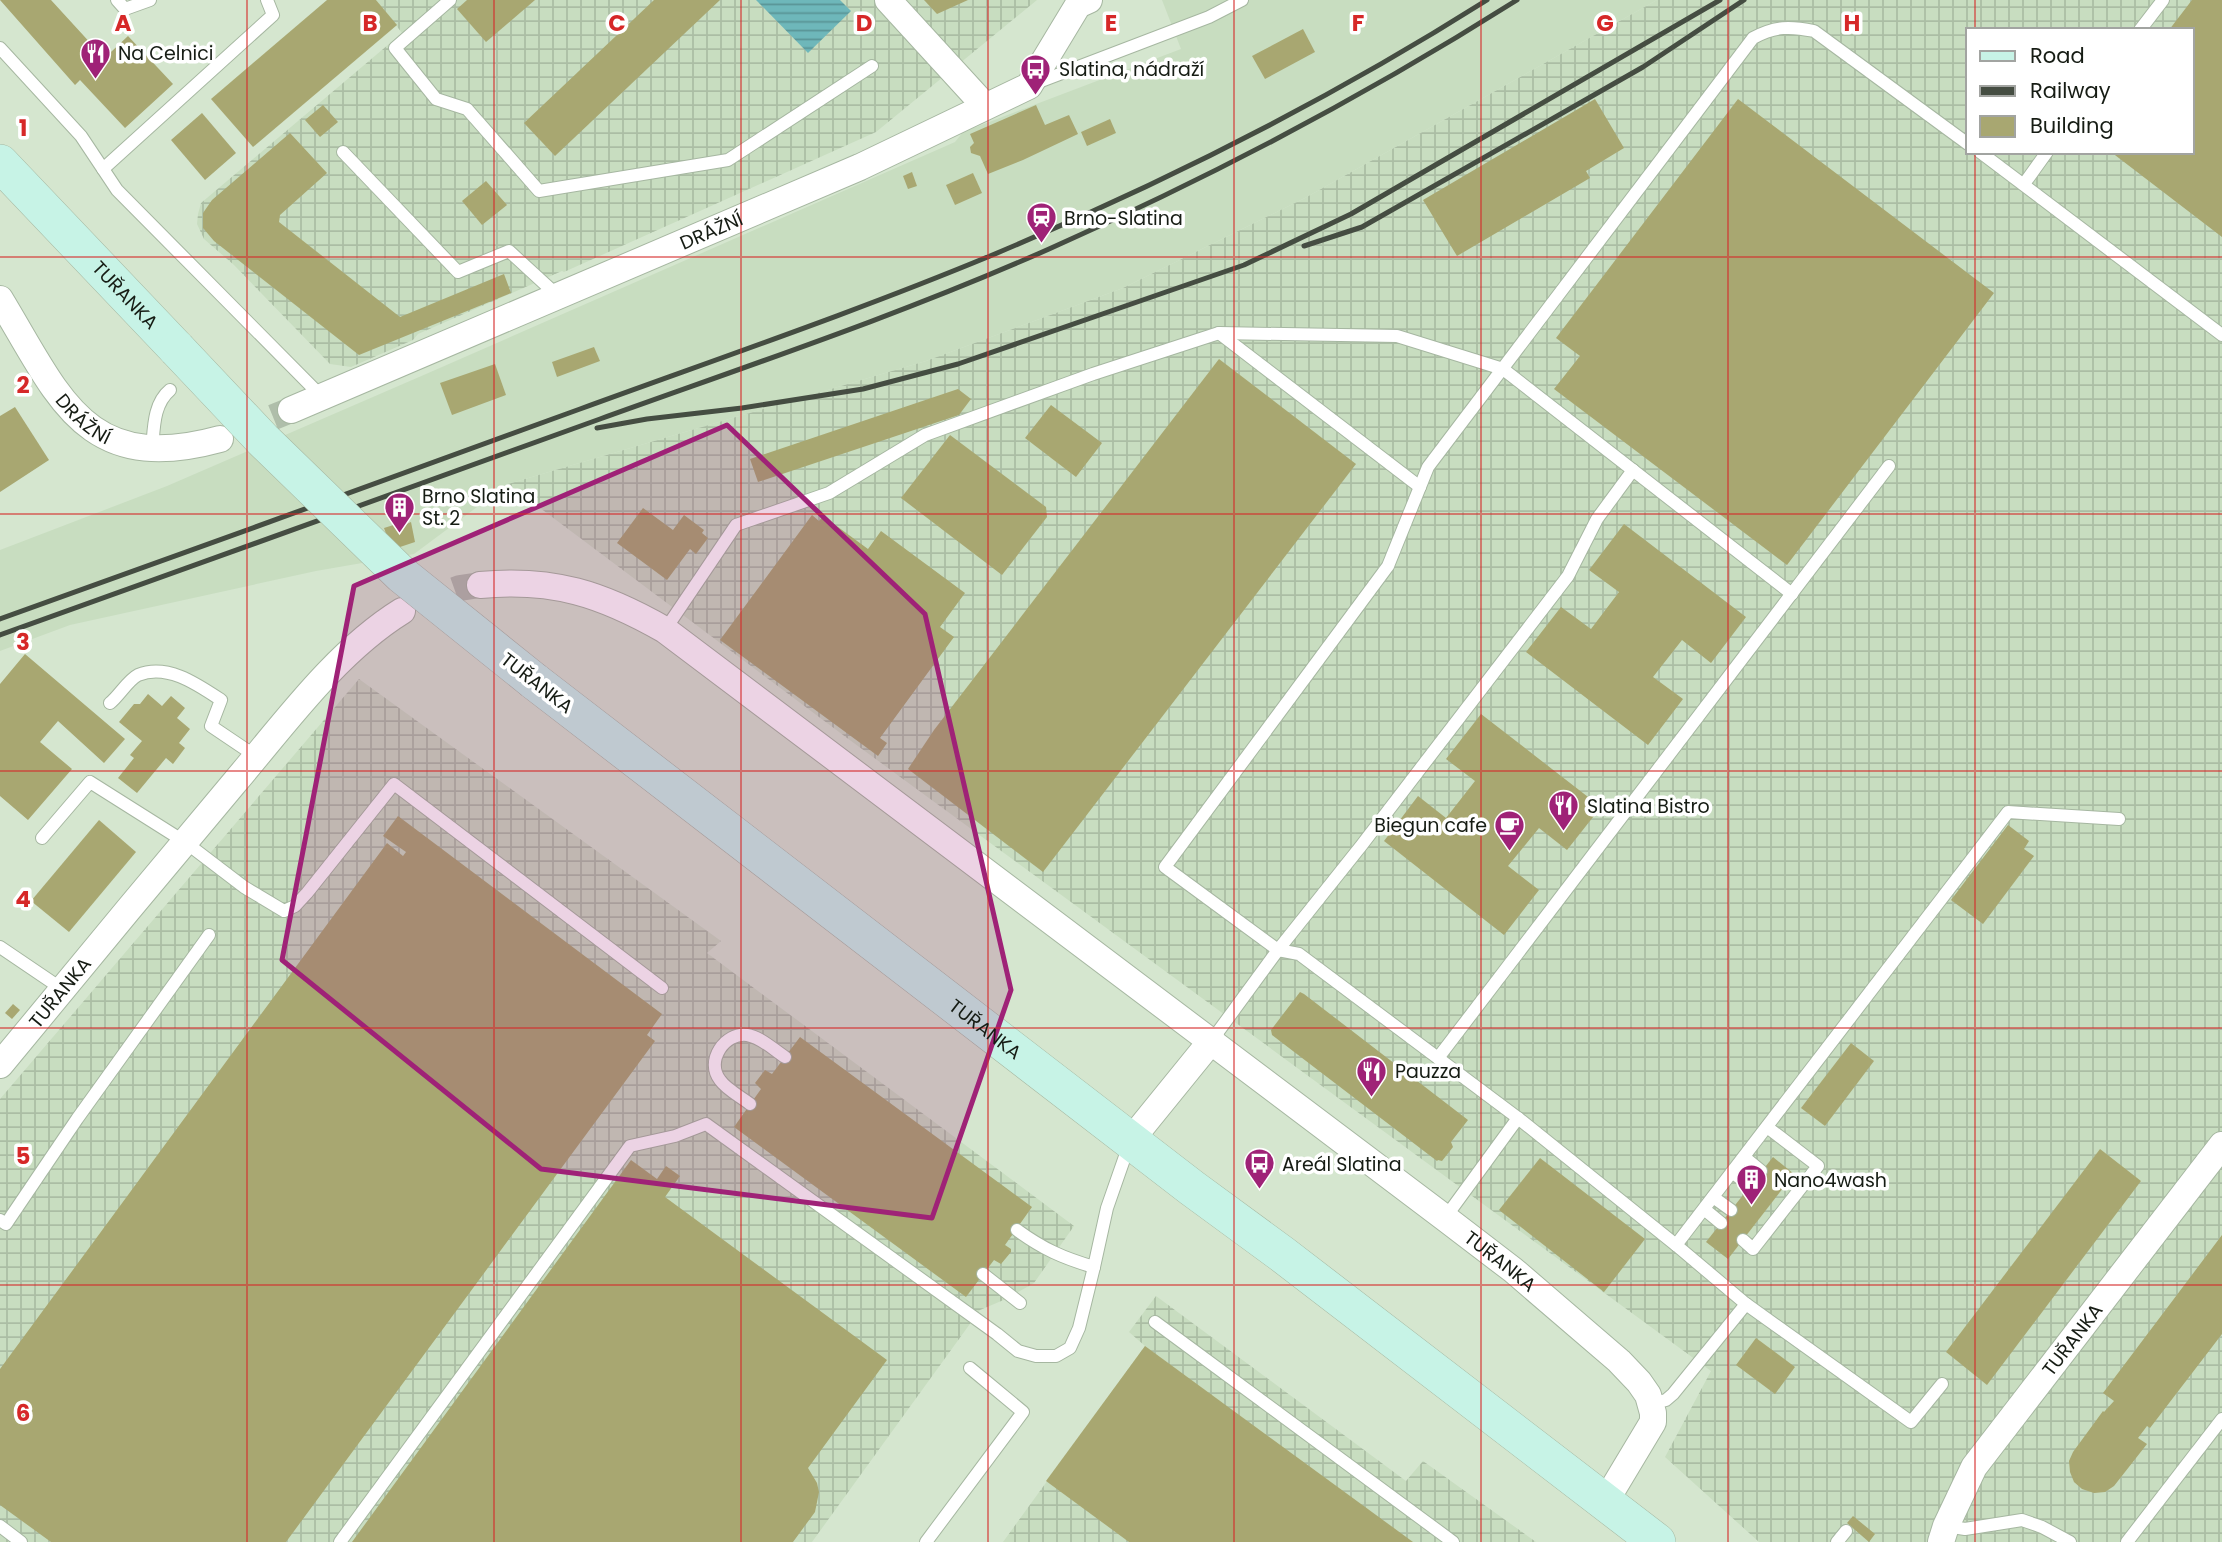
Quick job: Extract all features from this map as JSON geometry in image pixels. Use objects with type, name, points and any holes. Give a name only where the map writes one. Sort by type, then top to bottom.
[{"type":"street","points":[[888,0],[985,106]]},
{"type":"street","points":[[1029,86],[1079,5],[1089,0]]},
{"type":"street","name":"DRÁŽNÍ","points":[[291,410],[860,167],[1029,86]]},
{"type":"street","name":"TUŘANKA","points":[[0,163],[263,440],[402,575],[534,681],[1130,1141],[1657,1542]]},
{"type":"street","name":"DRÁŽNÍ","points":[[0,299],[45,372],[79,419],[112,440],[152,449],[194,446],[220,439]]},
{"type":"street","name":"TUŘANKA","points":[[480,585],[540,584],[583,592],[628,608],[665,630],[1212,1040],[1513,1270],[1619,1361],[1639,1381],[1651,1404]]},
{"type":"street","name":"TUŘANKA","points":[[0,1065],[185,842],[346,656],[376,627],[401,611]]},
{"type":"street","points":[[1130,1141],[1212,1040]]},
{"type":"street","name":"TUŘANKA","points":[[1944,1534],[1974,1467],[2219,1155]]},
{"type":"street","points":[[1605,1502],[1650,1430],[1653,1422],[1651,1404]]},
{"type":"lane","points":[[117,0],[125,9],[150,0]]},
{"type":"lane","points":[[103,169],[274,15],[267,0]]},
{"type":"lane","points":[[450,0],[395,48],[436,99],[467,109],[539,191],[728,160],[872,66]]},
{"type":"lane","points":[[1029,86],[1209,17],[1242,0]]},
{"type":"lane","points":[[2142,28],[2163,0]]},
{"type":"lane","points":[[1942,1384],[1911,1422],[1746,1304],[1518,1118],[1299,954],[1278,950],[1164,867],[1388,566],[1428,467],[1754,38],[1771,29],[1790,26],[1814,31],[1966,143]]},
{"type":"lane","points":[[0,48],[81,136],[117,190],[322,397]]},
{"type":"lane","points":[[343,152],[458,272],[509,251],[559,297]]},
{"type":"lane","points":[[1983,154],[2222,335]]},
{"type":"lane","points":[[2024,184],[2046,154]]},
{"type":"lane","points":[[1219,333],[1420,487]]},
{"type":"lane","points":[[665,630],[736,525],[830,493],[925,435],[1093,374],[1219,333],[1397,337],[1503,369],[1792,594]]},
{"type":"lane","points":[[152,449],[156,414],[163,396],[170,390]]},
{"type":"lane","points":[[156,414],[160,428],[167,434],[194,446]]},
{"type":"lane","points":[[1438,1058],[1889,466]]},
{"type":"lane","points":[[1212,1040],[1278,950],[1568,576],[1597,519],[1633,470]]},
{"type":"lane","points":[[110,703],[136,676],[162,671],[191,681],[220,699],[211,726],[257,757]]},
{"type":"lane","points":[[42,838],[90,782],[185,842],[244,887],[284,911],[295,906],[307,893],[394,784],[663,988]]},
{"type":"lane","points":[[1676,1245],[2008,812],[2119,819]]},
{"type":"lane","points":[[2,1226],[209,935]]},
{"type":"lane","points":[[0,947],[62,989]]},
{"type":"lane","points":[[750,1104],[719,1080],[715,1065],[722,1045],[736,1035],[752,1035],[785,1057]]},
{"type":"lane","points":[[1445,1218],[1518,1118]]},
{"type":"lane","points":[[340,1542],[630,1146],[675,1136],[706,1124],[997,1334],[1018,1352],[1056,1356],[1070,1348],[1079,1328],[1107,1208],[1130,1141]]},
{"type":"lane","points":[[1743,1240],[1754,1249],[1758,1231],[1789,1192],[1818,1166],[1767,1127]]},
{"type":"lane","points":[[1744,1157],[1761,1171]]},
{"type":"lane","points":[[1732,1172],[1750,1186]]},
{"type":"lane","points":[[1713,1197],[1731,1210]]},
{"type":"lane","points":[[1704,1209],[1721,1223]]},
{"type":"lane","points":[[1017,1230],[1060,1257],[1094,1267]]},
{"type":"lane","points":[[983,1274],[1020,1303]]},
{"type":"lane","points":[[1651,1404],[1667,1400],[1673,1394],[1746,1304]]},
{"type":"lane","points":[[1155,1322],[1453,1542]]},
{"type":"lane","points":[[926,1542],[1023,1412],[970,1368]]},
{"type":"lane","points":[[2127,1542],[2222,1419]]},
{"type":"lane","points":[[1944,1534],[1965,1528],[2022,1520],[2070,1542]]},
{"type":"lane","points":[[0,1526],[21,1542]]},
{"type":"lane","points":[[1837,1542],[1846,1531]]},
{"type":"highlighted area","points":[[727,425],[925,614],[1011,990],[932,1218],[541,1169],[282,960],[354,586]]},
{"type":"shaded area","points":[[376,0],[1037,0],[876,132],[564,272],[418,334],[413,340],[351,367],[330,364],[234,265],[204,239],[197,224],[201,203],[402,33]]},
{"type":"shaded area","points":[[1162,0],[1657,0],[1305,198],[1123,288],[926,361],[508,484],[414,554],[316,571],[70,625],[0,651],[0,550],[167,486],[426,374],[955,142],[963,132],[1181,49]]},
{"type":"shaded area","points":[[1657,0],[2222,0],[2222,1542],[1759,1542],[1665,1457],[1711,1371],[847,738],[508,484],[926,361],[1123,288],[1305,198]]},
{"type":"shaded area","points":[[359,679],[721,941],[707,953],[1074,1226],[1034,1283],[980,1310],[812,1542],[0,1542],[0,1099]]},
{"type":"shaded area","points":[[1156,1296],[1406,1481],[1423,1461],[1536,1542],[1003,1542],[1145,1346],[1129,1332]]},
{"type":"water","points":[[756,0],[840,0],[851,11],[808,53]]},
{"type":"building","points":[[0,0],[51,0],[94,47],[100,41],[111,52],[128,36],[173,84],[125,128],[80,80],[75,85]]},
{"type":"building","points":[[327,0],[376,0],[397,25],[253,147],[211,99]]},
{"type":"building","points":[[467,0],[535,0],[486,42],[457,9]]},
{"type":"building","points":[[654,0],[720,0],[555,156],[524,123]]},
{"type":"building","points":[[924,0],[968,0],[937,14]]},
{"type":"building","points":[[2192,0],[2222,0],[2222,237],[2114,154],[2194,154],[2194,28],[2171,28]]},
{"type":"building","points":[[1303,29],[1315,52],[1265,79],[1252,56]]},
{"type":"building","points":[[1595,99],[1624,148],[1586,171],[1590,178],[1457,256],[1423,200]]},
{"type":"building","points":[[1738,99],[1994,293],[1787,565],[1554,389],[1580,356],[1556,338]]},
{"type":"building","points":[[323,105],[338,122],[320,137],[305,120]]},
{"type":"building","points":[[1036,105],[1045,125],[1069,115],[1078,134],[988,174],[980,156],[971,153],[970,147],[974,143],[970,134]]},
{"type":"building","points":[[202,113],[236,153],[205,180],[171,140]]},
{"type":"building","points":[[1110,119],[1116,133],[1087,146],[1081,132]]},
{"type":"building","points":[[290,133],[327,173],[280,215],[279,222],[400,317],[504,274],[511,293],[359,355],[214,241],[203,228],[203,213],[212,200]]},
{"type":"building","points":[[912,172],[917,186],[908,189],[903,176]]},
{"type":"building","points":[[973,173],[982,193],[955,205],[946,185]]},
{"type":"building","points":[[486,181],[507,205],[482,225],[462,201]]},
{"type":"building","points":[[594,347],[600,361],[557,377],[552,362]]},
{"type":"building","points":[[1219,359],[1356,464],[1043,872],[908,769],[934,730]]},
{"type":"building","points":[[495,364],[506,395],[452,415],[440,383]]},
{"type":"building","points":[[958,389],[971,399],[959,415],[758,482],[750,459]]},
{"type":"building","points":[[1051,405],[1102,443],[1076,477],[1025,438]]},
{"type":"building","points":[[15,407],[49,460],[0,492],[0,416]]},
{"type":"building","points":[[950,435],[1046,507],[1047,517],[1002,575],[901,498]]},
{"type":"building","points":[[643,508],[673,530],[684,515],[704,530],[702,533],[708,538],[696,554],[690,549],[667,580],[617,543]]},
{"type":"building","points":[[812,515],[819,521],[823,516],[868,549],[881,531],[965,593],[940,627],[954,637],[880,738],[887,743],[878,756],[720,640]]},
{"type":"building","name":"Brno Slatina St. 2","points":[[403,522],[404,525],[411,522],[415,542],[385,552],[389,542],[384,528]]},
{"type":"building","points":[[1624,524],[1746,617],[1711,663],[1682,640],[1653,677],[1683,699],[1648,745],[1526,652],[1561,607],[1591,629],[1619,592],[1589,570]]},
{"type":"building","points":[[25,654],[125,739],[104,763],[58,721],[40,742],[72,769],[28,820],[0,796],[0,684]]},
{"type":"building","points":[[148,694],[162,706],[171,696],[185,708],[177,718],[190,729],[179,743],[185,748],[173,764],[166,758],[137,793],[118,778],[134,758],[130,755],[142,741],[119,722],[134,704],[140,704]]},
{"type":"building","points":[[1481,714],[1601,807],[1567,850],[1539,828],[1508,866],[1539,890],[1504,935],[1384,841],[1418,796],[1446,818],[1475,781],[1446,759]]},
{"type":"building","points":[[398,816],[662,1014],[647,1035],[655,1041],[286,1542],[51,1542],[0,1505],[0,1369],[387,843],[403,856],[406,852],[383,836]]},
{"type":"building","points":[[99,820],[136,852],[69,932],[31,901]]},
{"type":"building","points":[[2008,825],[2029,841],[2024,849],[2034,856],[1983,924],[1951,900]]},
{"type":"building","points":[[1300,992],[1468,1120],[1451,1142],[1453,1147],[1442,1161],[1437,1161],[1272,1035],[1271,1030]]},
{"type":"building","points":[[13,1004],[20,1010],[12,1019],[5,1013]]},
{"type":"building","points":[[800,1037],[1032,1207],[1005,1245],[1011,1252],[1001,1264],[994,1260],[966,1297],[734,1127],[761,1089],[755,1083],[765,1070],[772,1074]]},
{"type":"building","points":[[1851,1043],[1874,1061],[1825,1126],[1801,1108]]},
{"type":"building","points":[[2100,1149],[2141,1181],[1987,1385],[1946,1352]]},
{"type":"building","name":"Nano4wash","points":[[1773,1157],[1794,1174],[1728,1259],[1706,1242]]},
{"type":"building","points":[[1540,1158],[1645,1239],[1604,1292],[1499,1210]]},
{"type":"building","points":[[631,1160],[657,1179],[666,1166],[680,1176],[665,1197],[887,1360],[808,1468],[819,1492],[815,1512],[793,1542],[352,1542]]},
{"type":"building","points":[[2222,1235],[2222,1334],[2150,1428],[2147,1426],[2138,1438],[2147,1444],[2114,1486],[2105,1492],[2094,1493],[2082,1489],[2074,1482],[2069,1461],[2103,1411],[2114,1401],[2103,1393]]},
{"type":"building","points":[[1756,1338],[1795,1367],[1775,1394],[1736,1365]]},
{"type":"building","points":[[1145,1346],[1413,1542],[1129,1542],[1046,1481]]},
{"type":"building","points":[[1853,1516],[1875,1534],[1869,1542],[1847,1523]]},
{"type":"tunnel","points":[[237,432],[291,410]]},
{"type":"tunnel","points":[[418,603],[460,588],[480,585]]},
{"type":"railway","points":[[0,619],[786,335],[990,256],[1118,200],[1244,138],[1367,72],[1487,0]]},
{"type":"railway","points":[[0,635],[826,338],[994,273],[1109,222],[1229,164],[1346,102],[1517,0]]},
{"type":"railway","points":[[597,428],[863,389],[958,364],[1244,265],[1351,214],[1720,0]]},
{"type":"railway","points":[[1304,246],[1362,227],[1643,67],[1744,0]]},
{"type":"place","name":"Na Celnici","points":[[95,80]]},
{"type":"place","name":"Slatina, nádraží","points":[[1036,96]]},
{"type":"place","name":"Brno-Slatina","points":[[1041,245]]},
{"type":"place","name":"Brno Slatina St. 2","points":[[399,534]]},
{"type":"place","name":"Slatina Bistro","points":[[1564,833]]},
{"type":"place","name":"Biegun cafe","points":[[1510,852]]},
{"type":"place","name":"Pauzza","points":[[1372,1098]]},
{"type":"place","name":"Areál Slatina","points":[[1259,1191]]},
{"type":"place","name":"Nano4wash","points":[[1751,1207]]}]
